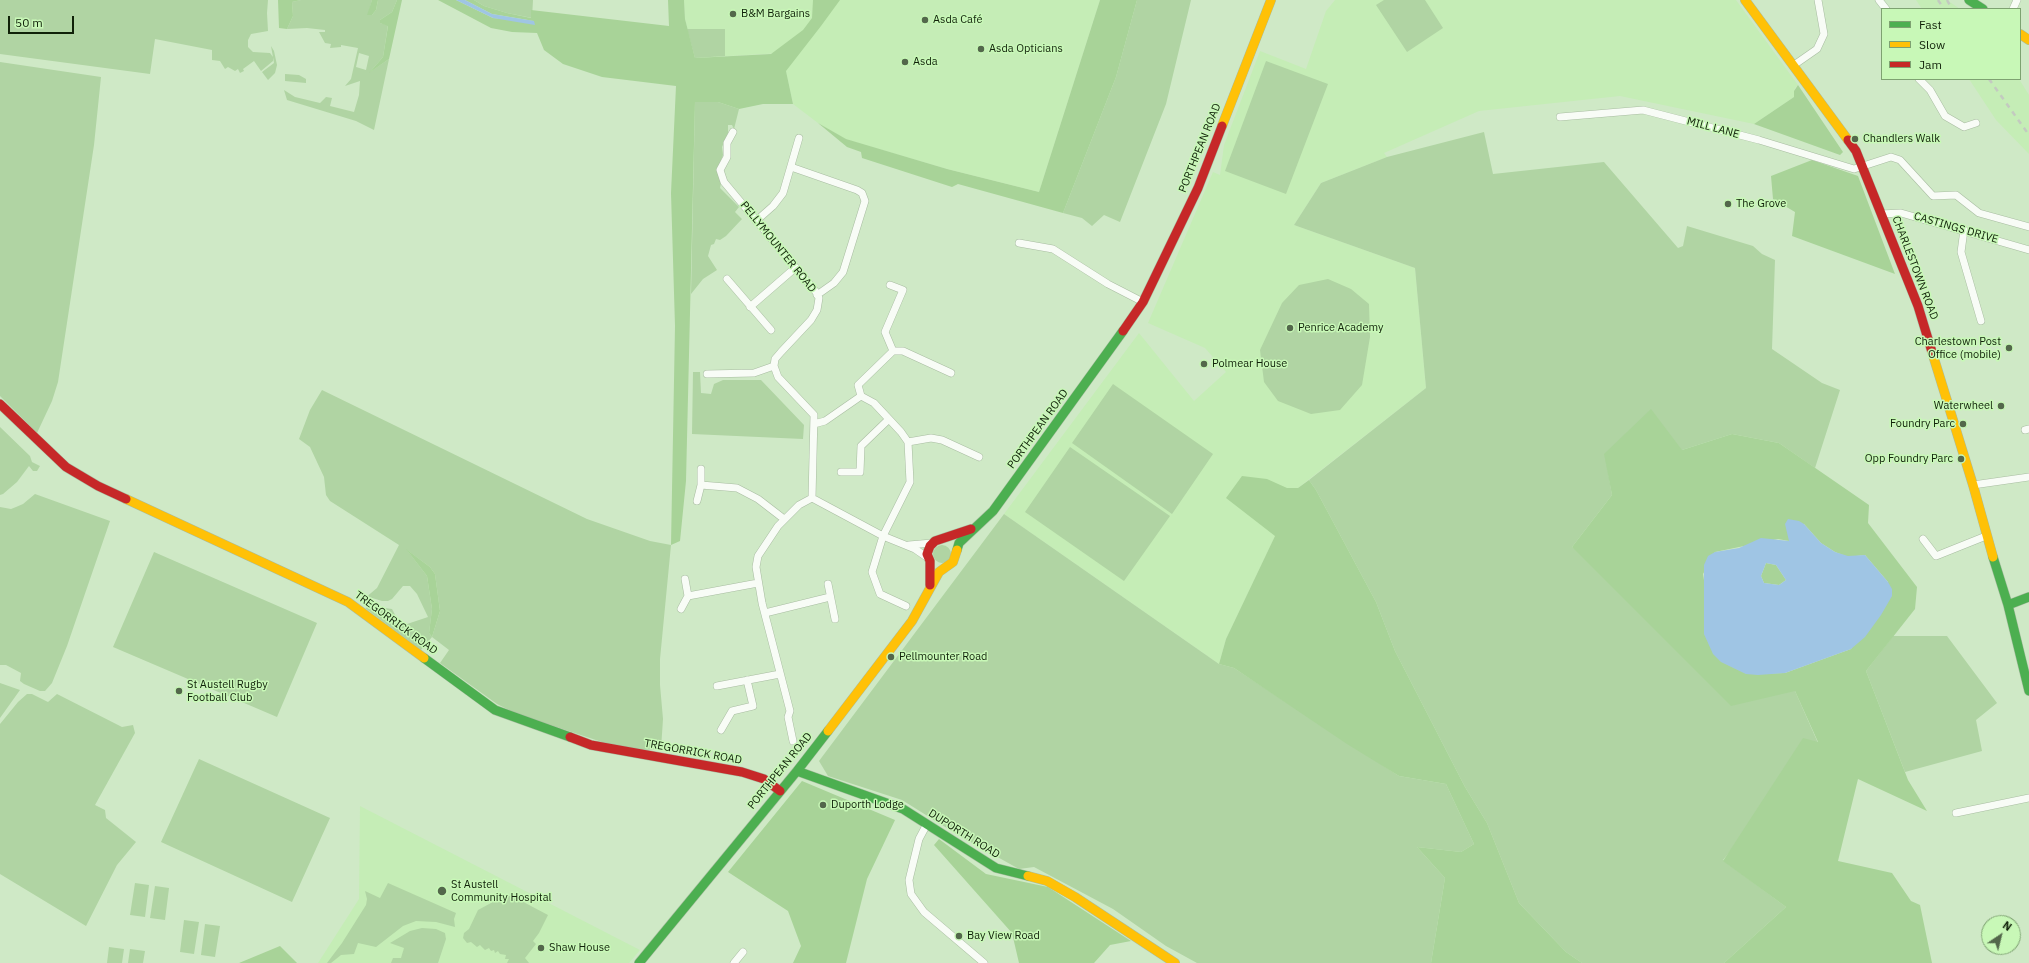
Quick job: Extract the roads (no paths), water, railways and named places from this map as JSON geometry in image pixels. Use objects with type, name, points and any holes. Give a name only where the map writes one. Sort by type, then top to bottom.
[{"type":"main road","name":"PORTHPEAN ROAD","points":[[640,962],[797,771],[912,621],[939,572],[953,562],[959,543],[993,511],[1103,361],[1143,302],[1198,188],[1271,0]]},
{"type":"main road","name":"CHARLESTOWN ROAD","points":[[1745,0],[1856,151],[1863,167],[1918,306],[2008,605],[2029,691]]},
{"type":"main road","points":[[1969,0],[1981,8]]},
{"type":"main road","name":"TREGORRICK ROAD","points":[[0,404],[66,467],[98,486],[348,602],[495,710],[597,746],[742,772],[764,779],[780,791]]},
{"type":"main road","name":"PORTHPEAN ROAD","points":[[930,588],[928,550],[935,541],[975,527]]},
{"type":"main road","points":[[935,541],[951,543],[956,555]]},
{"type":"main road","points":[[929,559],[937,567],[947,566]]},
{"type":"main road","points":[[2008,605],[2029,597]]},
{"type":"main road","name":"DUPORTH ROAD","points":[[797,771],[903,809],[996,868],[1046,881],[1075,897],[1162,956],[1175,963]]},
{"type":"street","points":[[1794,65],[1817,49],[1824,34],[1818,0]]},
{"type":"street","points":[[1879,0],[1885,8]]},
{"type":"street","points":[[1920,80],[1930,90],[1945,116],[1964,127],[1976,123]]},
{"type":"street","name":"MILL LANE","points":[[1560,117],[1643,110],[1759,140],[1854,169],[1863,167]]},
{"type":"street","name":"PELLYMOUNTER ROAD","points":[[733,132],[727,143],[727,154],[720,170],[722,177],[817,295],[818,304],[811,320],[775,359],[774,366]]},
{"type":"street","points":[[756,221],[783,193],[799,138]]},
{"type":"street","points":[[1863,167],[1882,158],[1891,157],[1900,160],[1933,196],[1956,195],[1979,213],[2029,227]]},
{"type":"street","points":[[791,167],[857,190],[862,193],[865,201],[843,272],[834,283],[817,295]]},
{"type":"street","name":"CASTINGS DRIVE","points":[[1882,214],[1901,212],[2029,250]]},
{"type":"street","points":[[1964,230],[1961,252],[1981,322]]},
{"type":"street","points":[[1019,244],[1053,249],[1108,284],[1143,302]]},
{"type":"street","points":[[750,307],[795,268]]},
{"type":"street","points":[[727,279],[771,330]]},
{"type":"street","points":[[890,285],[902,290],[885,332],[893,351]]},
{"type":"street","points":[[906,606],[880,594],[872,572],[883,536],[910,482],[908,442],[901,432],[874,403],[861,396],[858,385],[893,351],[903,351],[951,372]]},
{"type":"street","points":[[707,374],[754,373],[774,366],[778,377],[814,415],[812,498]]},
{"type":"street","points":[[814,424],[824,421],[861,396]]},
{"type":"street","points":[[841,472],[860,472],[861,446],[889,419]]},
{"type":"street","points":[[908,442],[931,438],[942,440],[979,457]]},
{"type":"street","points":[[697,500],[701,485],[702,469]]},
{"type":"street","points":[[1973,485],[2029,477]]},
{"type":"street","points":[[701,485],[737,488],[747,492],[784,519]]},
{"type":"street","points":[[793,741],[788,717],[790,711],[765,613],[756,567],[758,556],[767,540],[784,519],[799,506],[812,498]]},
{"type":"street","points":[[812,498],[883,536],[906,545],[929,559]]},
{"type":"street","points":[[1923,539],[1936,556],[1986,536]]},
{"type":"street","points":[[906,545],[935,541]]},
{"type":"street","points":[[681,608],[688,596],[685,579]]},
{"type":"street","points":[[688,596],[758,583]]},
{"type":"street","points":[[828,584],[835,619]]},
{"type":"street","points":[[765,613],[830,596]]},
{"type":"street","points":[[717,686],[780,674]]},
{"type":"street","points":[[721,730],[732,711],[753,706],[747,680]]},
{"type":"street","points":[[1956,813],[2029,798]]},
{"type":"street","points":[[927,824],[919,839],[909,880],[911,894],[924,912],[984,963]]},
{"type":"street","points":[[734,963],[743,952]]},
{"type":"water","points":[[456,0],[465,0],[492,14],[534,21],[535,25],[493,18]]},
{"type":"water","points":[[1788,519],[1799,521],[1804,524],[1821,543],[1835,552],[1848,556],[1865,555],[1888,582],[1892,589],[1892,596],[1881,615],[1865,637],[1851,649],[1785,673],[1758,675],[1746,674],[1721,662],[1713,654],[1704,634],[1704,565],[1708,556],[1715,552],[1739,548],[1761,538],[1789,541],[1785,524]],"holes":[[[1766,563],[1776,565],[1786,580],[1779,585],[1764,583],[1761,576]]]},
{"type":"railway","points":[[1938,0],[1943,8]]},
{"type":"railway","points":[[1947,0],[1951,8]]},
{"type":"railway","points":[[1990,80],[2029,135]]},
{"type":"place","name":"B&M Bargains","points":[[733,14]]},
{"type":"place","name":"Asda Café","points":[[925,20]]},
{"type":"place","name":"Asda Opticians","points":[[981,49]]},
{"type":"place","name":"Asda","points":[[905,62]]},
{"type":"place","name":"Chandlers Walk","points":[[1855,139]]},
{"type":"place","name":"The Grove","points":[[1728,204]]},
{"type":"place","name":"Penrice Academy","points":[[1290,328]]},
{"type":"place","name":"Charlestown Post Office (mobile)","points":[[2009,348]]},
{"type":"place","name":"Polmear House","points":[[1204,364]]},
{"type":"place","name":"Waterwheel","points":[[2001,406]]},
{"type":"place","name":"Foundry Parc","points":[[1963,424]]},
{"type":"place","name":"Opp Foundry Parc","points":[[1961,459]]},
{"type":"place","name":"Pellmounter Road","points":[[891,657]]},
{"type":"place","name":"St Austell Rugby Football Club","points":[[179,691]]},
{"type":"place","name":"Duporth Lodge","points":[[823,805]]},
{"type":"place","name":"St Austell Community Hospital","points":[[442,891]]},
{"type":"place","name":"Bay View Road","points":[[959,936]]},
{"type":"place","name":"Shaw House","points":[[541,948]]}]
